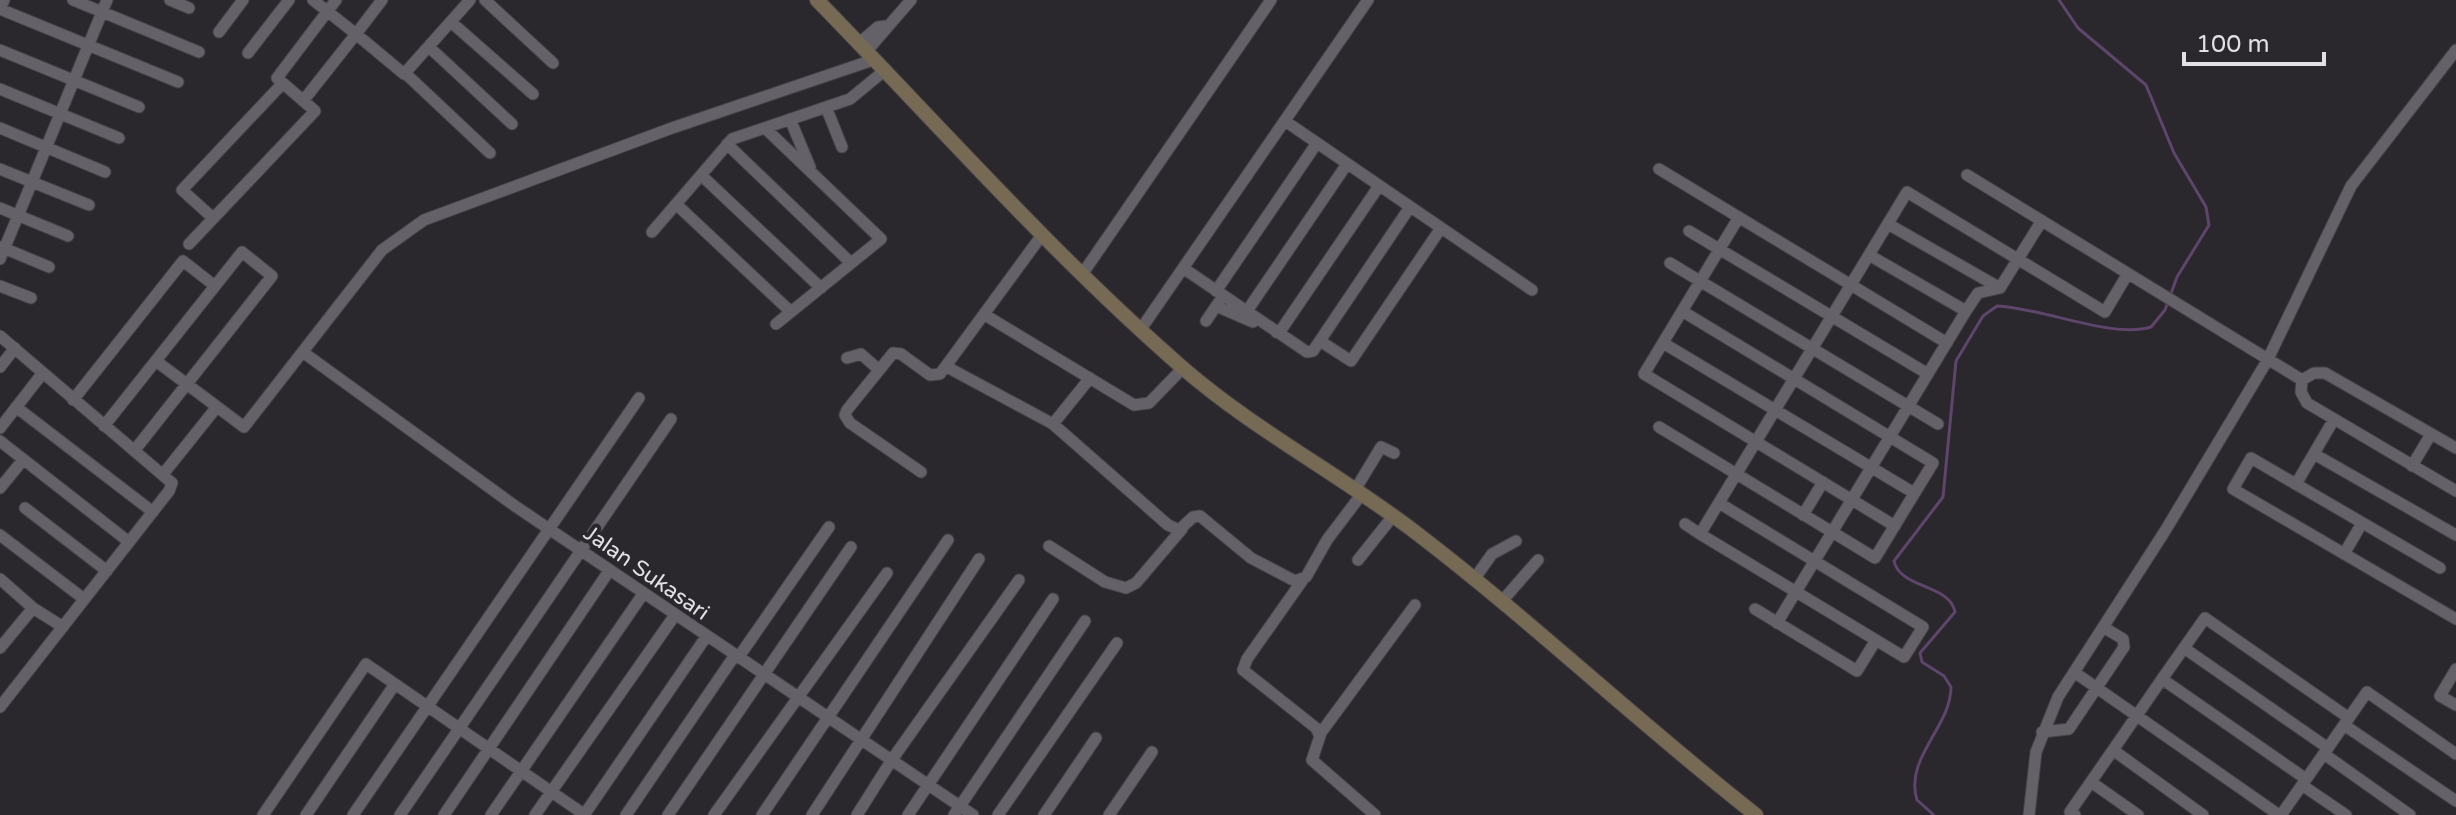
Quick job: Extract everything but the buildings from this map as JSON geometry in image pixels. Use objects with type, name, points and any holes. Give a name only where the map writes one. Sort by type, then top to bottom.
[{"type":"street","points":[[4,0],[0,9],[178,82]]},
{"type":"street","points":[[73,0],[199,52]]},
{"type":"street","points":[[49,267],[1,252],[107,0]]},
{"type":"street","points":[[170,0],[189,8]]},
{"type":"street","points":[[219,32],[243,0]]},
{"type":"street","points":[[248,53],[289,0]]},
{"type":"street","points":[[313,0],[398,73],[406,74],[490,153]]},
{"type":"street","points":[[189,244],[315,111],[277,78],[336,0]]},
{"type":"street","points":[[303,101],[382,0]]},
{"type":"street","points":[[406,74],[470,0]]},
{"type":"street","points":[[817,0],[1042,235],[1183,368],[1233,409],[1393,516],[1475,578],[1695,767],[1756,815]]},
{"type":"street","points":[[156,361],[241,427],[247,426],[382,250],[424,220],[865,52],[911,0]]},
{"type":"street","points":[[1083,273],[1271,0]]},
{"type":"street","points":[[1141,329],[1368,0]]},
{"type":"street","points":[[488,1],[553,63]]},
{"type":"street","points":[[451,22],[533,94]]},
{"type":"street","points":[[429,47],[512,124]]},
{"type":"street","points":[[0,50],[139,107]]},
{"type":"street","points":[[2029,815],[2042,732],[2074,672],[2267,361],[2351,186],[2456,50]]},
{"type":"street","points":[[652,232],[732,139],[850,99],[884,71]]},
{"type":"street","points":[[213,218],[182,190],[283,83]]},
{"type":"street","points":[[0,89],[119,138]]},
{"type":"street","points":[[826,107],[842,147]]},
{"type":"street","points":[[790,119],[814,174]]},
{"type":"street","points":[[1285,121],[1532,290]]},
{"type":"street","points":[[0,128],[105,172]]},
{"type":"street","points":[[765,128],[881,239],[776,324]]},
{"type":"street","points":[[1206,321],[1317,143]]},
{"type":"street","points":[[727,144],[851,263]]},
{"type":"street","points":[[1247,311],[1347,164]]},
{"type":"street","points":[[0,169],[89,205]]},
{"type":"street","points":[[1659,169],[1947,343]]},
{"type":"street","points":[[701,175],[821,288]]},
{"type":"street","points":[[1967,175],[2267,361],[2295,376],[2325,373],[2455,446]]},
{"type":"street","points":[[1279,333],[1379,186]]},
{"type":"street","points":[[1700,534],[1907,192],[2105,312],[2127,275]]},
{"type":"street","points":[[676,204],[791,312]]},
{"type":"street","points":[[1219,297],[1247,311],[1307,352],[1313,351],[1410,207]]},
{"type":"street","points":[[0,208],[68,236]]},
{"type":"street","points":[[1739,217],[1644,374],[1895,526]]},
{"type":"street","points":[[1777,623],[1966,311],[1978,293],[2000,288],[2041,222]]},
{"type":"street","points":[[1888,224],[2000,288]]},
{"type":"street","points":[[1320,341],[1351,361],[1441,228]]},
{"type":"street","points":[[1689,231],[1928,374]]},
{"type":"street","points":[[921,472],[850,423],[845,415],[878,369],[895,352],[933,376],[947,367],[1042,235]]},
{"type":"street","points":[[104,426],[242,252],[272,276],[134,451]]},
{"type":"street","points":[[1869,255],[1966,311]]},
{"type":"street","points":[[73,400],[183,261],[215,286]]},
{"type":"street","points":[[1670,263],[1938,424]]},
{"type":"street","points":[[1183,268],[1219,297],[1279,333]]},
{"type":"street","points":[[0,286],[31,298]]},
{"type":"street","points":[[1659,427],[1875,558],[1933,463],[1682,311]]},
{"type":"street","points":[[985,315],[1128,403],[1143,407],[1183,368]]},
{"type":"street","points":[[0,336],[164,473],[171,486],[0,707]]},
{"type":"street","points":[[1663,343],[1914,493]]},
{"type":"street","points":[[0,367],[15,348]]},
{"type":"street","name":"Jalan Sukasari","points":[[304,353],[609,571],[929,785],[957,810],[973,815]]},
{"type":"street","points":[[847,358],[861,354],[878,369]]},
{"type":"street","points":[[947,367],[1053,424],[1090,453],[1153,514],[1173,528],[1182,529]]},
{"type":"street","points":[[0,428],[42,374]]},
{"type":"street","points":[[2295,376],[2307,403],[2456,491]]},
{"type":"street","points":[[1053,424],[1090,378]]},
{"type":"street","points":[[353,815],[639,398]]},
{"type":"street","points":[[16,407],[153,512]]},
{"type":"street","points":[[164,473],[216,408]]},
{"type":"street","points":[[400,815],[671,419]]},
{"type":"street","points":[[2296,484],[2333,421]]},
{"type":"street","points":[[2412,466],[2431,434]]},
{"type":"street","points":[[0,441],[129,542]]},
{"type":"street","points":[[1320,734],[1243,668],[1358,492],[1381,447],[1394,453]]},
{"type":"street","points":[[2314,454],[2456,535]]},
{"type":"street","points":[[2440,568],[2251,458],[2233,489],[2456,619]]},
{"type":"street","points":[[0,488],[23,460]]},
{"type":"street","points":[[1803,515],[1823,482]]},
{"type":"street","points":[[1685,524],[1904,657],[1923,627],[1719,503]]},
{"type":"street","points":[[25,508],[107,571]]},
{"type":"street","points":[[1049,546],[1105,582],[1126,588],[1136,583],[1193,517],[1200,516],[1251,558],[1289,579],[1302,581]]},
{"type":"street","points":[[1358,560],[1393,516]]},
{"type":"street","points":[[2344,554],[2362,523]]},
{"type":"street","points":[[626,815],[829,527]]},
{"type":"street","points":[[0,535],[84,599]]},
{"type":"street","points":[[762,815],[948,540]]},
{"type":"street","points":[[1475,578],[1492,554],[1516,541]]},
{"type":"street","points":[[668,815],[762,673],[851,547]]},
{"type":"street","points":[[812,815],[858,739],[979,559]]},
{"type":"street","points":[[1503,600],[1538,560]]},
{"type":"street","points":[[444,815],[609,571]]},
{"type":"street","points":[[714,815],[887,573]]},
{"type":"street","points":[[857,815],[891,761],[1019,580]]},
{"type":"street","points":[[2,584],[63,627]]},
{"type":"street","points":[[491,815],[643,594]]},
{"type":"street","points":[[908,815],[1053,599]]},
{"type":"street","points":[[1375,815],[1312,760],[1320,734],[1415,605]]},
{"type":"street","points":[[0,648],[33,608]]},
{"type":"street","points":[[1755,609],[1857,671],[1876,640]]},
{"type":"street","points":[[535,815],[675,615]]},
{"type":"street","points":[[2075,815],[2070,812],[2205,618],[2456,801]]},
{"type":"street","points":[[957,810],[1085,621]]},
{"type":"street","points":[[2042,732],[2069,729],[2125,644],[2103,627]]},
{"type":"street","points":[[263,815],[366,664],[584,815],[706,637]]},
{"type":"street","points":[[998,815],[1117,643]]},
{"type":"street","points":[[2184,648],[2410,815]]},
{"type":"street","points":[[2456,669],[2440,696],[2456,705]]},
{"type":"street","points":[[2074,672],[2280,815],[2367,692],[2456,754]]},
{"type":"street","points":[[2162,679],[2346,815]]},
{"type":"street","points":[[306,815],[395,684]]},
{"type":"street","points":[[1044,815],[1096,738]]},
{"type":"street","points":[[2113,750],[2203,815]]},
{"type":"street","points":[[1109,815],[1152,752]]},
{"type":"street","points":[[2091,782],[2138,815]]},
{"type":"waterway","points":[[1934,815],[1917,800],[1915,785],[1922,756],[1944,716],[1951,687],[1944,676],[1922,662],[1920,653],[1955,612],[1944,596],[1905,577],[1894,561],[1943,497],[1956,361],[1983,316],[1997,306],[2117,329],[2151,327],[2165,310],[2177,277],[2209,225],[2206,207],[2174,153],[2146,85],[2078,28],[2059,0]]}]
